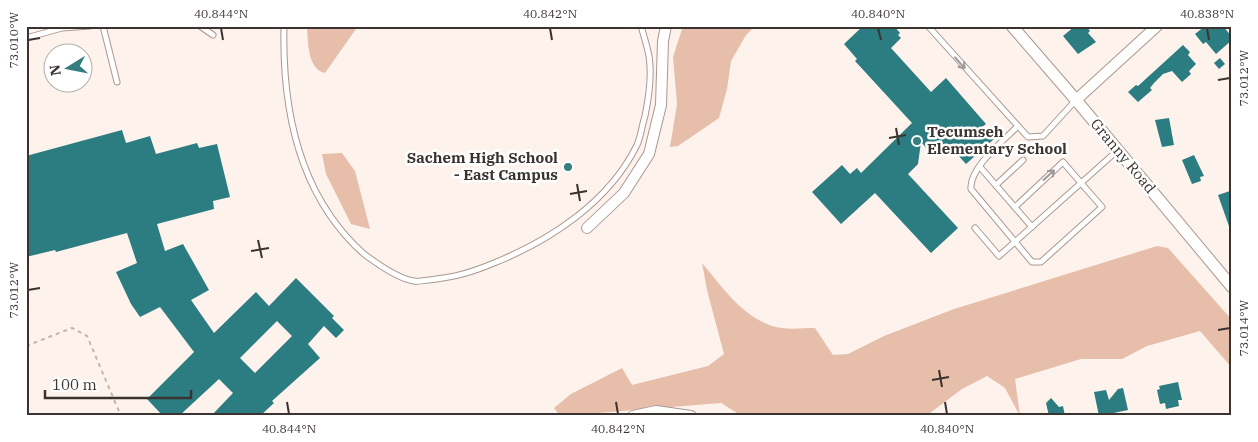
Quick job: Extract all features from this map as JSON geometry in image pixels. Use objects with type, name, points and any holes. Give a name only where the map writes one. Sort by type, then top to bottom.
[{"type":"street","points":[[588,228],[624,193],[649,154],[661,105],[663,41],[666,26]]},
{"type":"street","name":"Granny Road","points":[[1012,26],[1232,287]]},
{"type":"street","points":[[1076,100],[1157,26]]},
{"type":"street","points":[[633,416],[656,411],[691,416]]},
{"type":"lane","points":[[26,38],[62,28],[90,26]]},
{"type":"lane","points":[[103,26],[117,82]]},
{"type":"lane","points":[[200,26],[213,35]]},
{"type":"lane","points":[[284,26],[283,70],[288,112],[296,144],[314,189],[346,238],[376,264],[414,281],[461,276],[506,258],[548,237],[577,216],[608,186],[624,166],[638,143],[650,89],[649,57],[641,26]]},
{"type":"lane","points":[[928,26],[1028,137],[1043,136],[1076,100]]},
{"type":"lane","points":[[1015,207],[1064,162],[1102,207],[1040,262],[1032,262],[1014,243],[971,189],[971,178],[995,148],[1018,126]]},
{"type":"lane","points":[[975,228],[999,256],[1118,150]]},
{"type":"lane","points":[[996,185],[1023,160]]},
{"type":"lane","points":[[980,167],[1032,227]]},
{"type":"lane","points":[[577,216],[588,228]]},
{"type":"path","points":[[26,346],[72,328],[88,336],[121,416]]},
{"type":"shaded area","points":[[307,26],[358,26],[325,73],[315,66],[312,60],[308,46]]},
{"type":"shaded area","points":[[683,26],[755,26],[746,35],[731,61],[727,89],[719,118],[678,146],[670,147],[677,104],[673,57]]},
{"type":"shaded area","points":[[342,153],[355,171],[370,229],[351,224],[326,174],[322,154]]},
{"type":"shaded area","points":[[1157,246],[1168,248],[1232,320],[1232,368],[1200,331],[1147,346],[1122,359],[1081,359],[1015,379],[1020,416],[1005,388],[987,376],[962,389],[926,416],[742,416],[721,403],[560,416],[554,408],[571,394],[622,368],[632,385],[708,366],[724,354],[702,263],[734,301],[753,317],[764,323],[781,328],[815,328],[833,355],[848,354],[884,336],[954,309]]},
{"type":"building","name":"Tecumseh Elementary School","points":[[863,26],[894,26],[900,33],[898,35],[901,38],[891,48],[931,92],[946,78],[986,124],[982,127],[994,139],[966,164],[955,152],[952,156],[940,143],[930,152],[921,142],[918,164],[908,174],[958,228],[931,253],[875,193],[841,224],[812,192],[842,165],[850,174],[857,168],[861,173],[912,123],[855,61],[857,59],[844,44]]},
{"type":"building","points":[[1075,26],[1086,26],[1090,31],[1088,33],[1096,42],[1078,54],[1063,36]]},
{"type":"building","points":[[1205,26],[1223,26],[1232,37],[1232,40],[1216,54],[1206,42],[1203,44],[1195,34]]},
{"type":"building","points":[[1183,45],[1190,52],[1188,55],[1196,64],[1189,71],[1191,74],[1182,82],[1172,71],[1163,74],[1150,88],[1152,90],[1138,102],[1128,92],[1136,85],[1138,86]]},
{"type":"building","points":[[1220,58],[1225,64],[1219,69],[1214,63]]},
{"type":"building","points":[[1169,118],[1174,145],[1162,147],[1155,120]]},
{"type":"building","points":[[122,130],[126,143],[150,136],[156,154],[197,143],[199,148],[217,144],[230,197],[213,201],[214,209],[157,224],[165,251],[183,244],[209,290],[191,300],[214,333],[256,292],[269,306],[296,278],[334,316],[332,318],[344,330],[336,338],[324,326],[308,344],[320,358],[272,401],[274,403],[260,416],[211,416],[233,393],[219,379],[179,416],[163,416],[147,399],[194,352],[160,307],[140,317],[131,304],[116,272],[137,263],[127,233],[56,252],[55,250],[26,257],[26,156]],"holes":[[[277,321],[292,336],[255,373],[240,358]]]},
{"type":"building","points":[[1194,155],[1204,176],[1200,177],[1201,181],[1192,184],[1182,160]]},
{"type":"building","points":[[1230,191],[1232,197],[1232,229],[1230,229],[1218,195]]},
{"type":"building","points":[[1178,382],[1182,400],[1178,400],[1179,406],[1166,409],[1165,403],[1160,404],[1157,390],[1160,389],[1159,386]]},
{"type":"building","points":[[1123,388],[1128,410],[1099,416],[1094,392],[1106,390],[1109,400],[1118,389]]},
{"type":"building","points":[[1051,398],[1059,407],[1063,406],[1065,416],[1049,416],[1046,403]]},
{"type":"place","name":"Tecumseh Elementary School","points":[[917,141]]},
{"type":"place","name":"Sachem High School - East Campus","points":[[568,167]]}]
